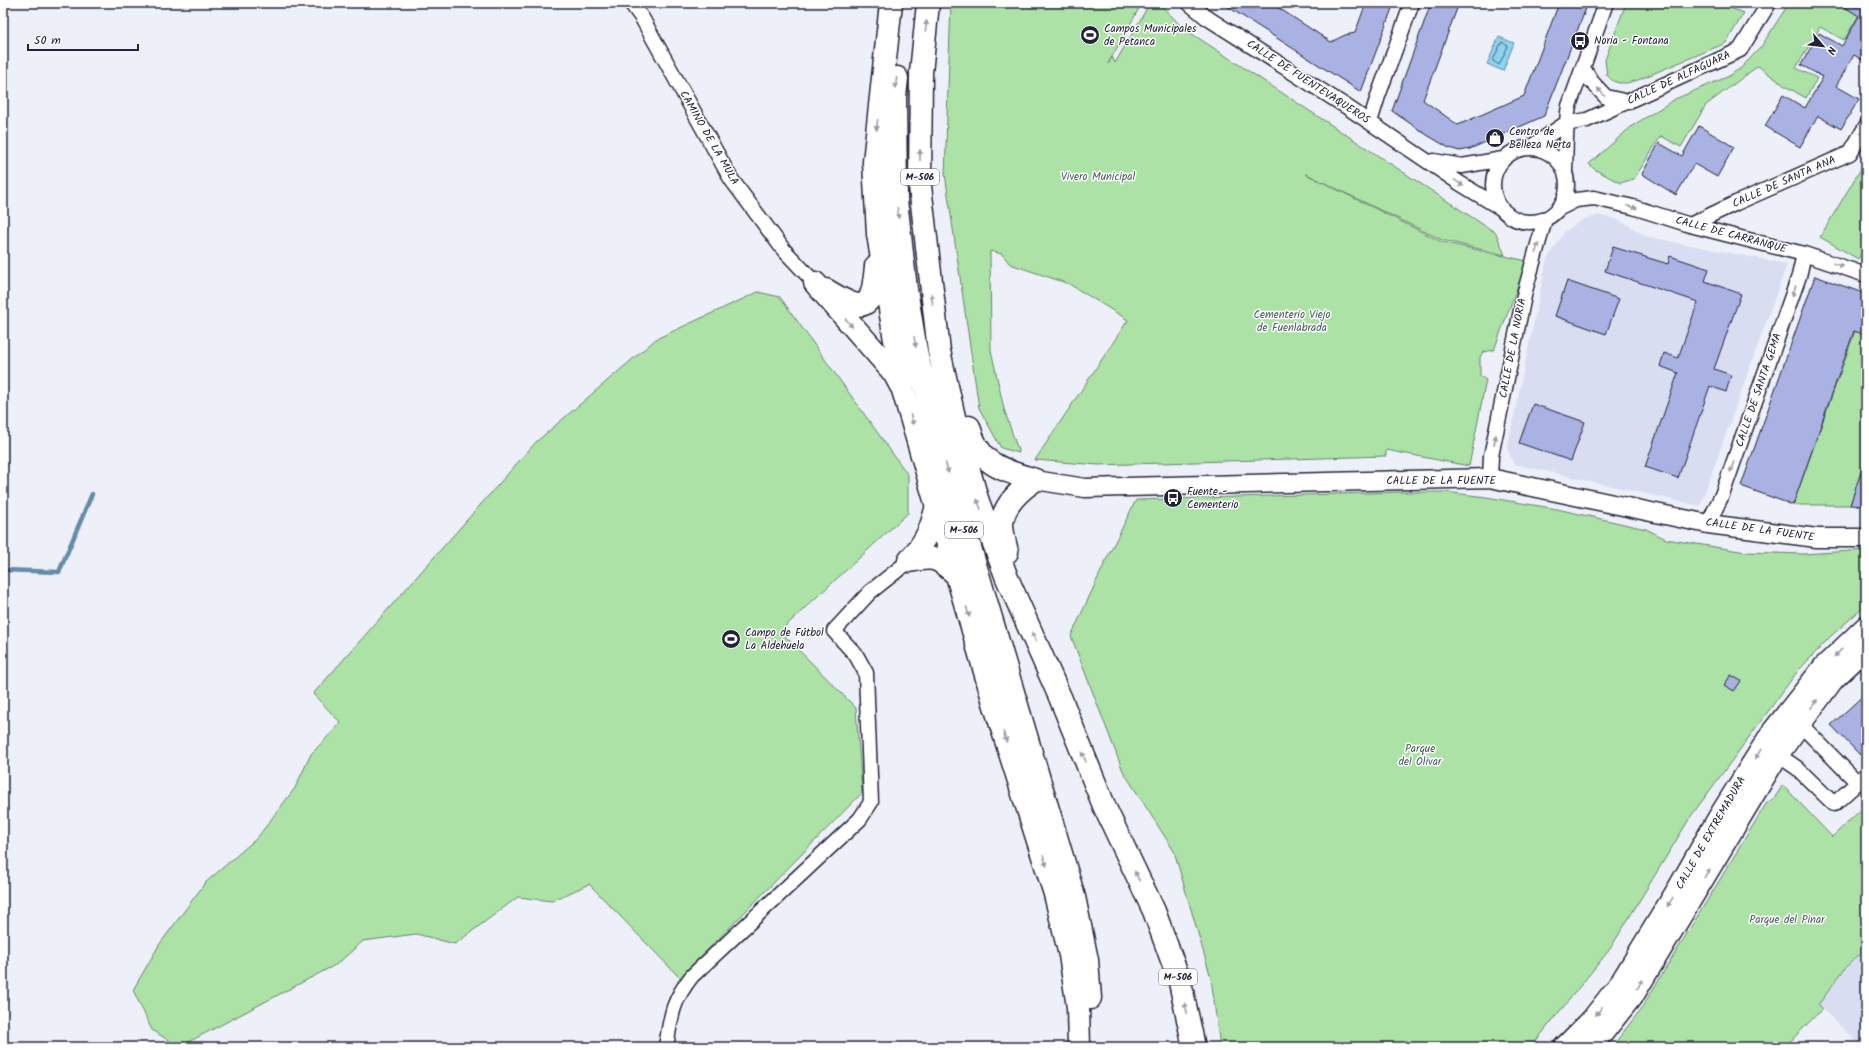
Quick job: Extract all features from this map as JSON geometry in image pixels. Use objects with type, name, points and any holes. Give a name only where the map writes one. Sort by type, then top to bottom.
[{"type":"highway","points":[[891,3],[874,162],[878,234],[903,390],[995,706],[1055,894],[1070,956],[1078,1007],[1079,1047]]},
{"type":"highway","name":"M-506","points":[[905,3],[894,96],[896,200],[906,289],[917,357],[958,507],[1074,897],[1087,960],[1092,1047]]},
{"type":"highway","name":"M-506","points":[[928,3],[921,73],[920,186],[939,351],[954,417],[977,499],[1007,578],[1020,605],[1105,808],[1154,911],[1180,982],[1194,1047]]},
{"type":"highway","points":[[814,283],[842,300],[854,304],[866,303],[870,299],[874,289],[878,234]]},
{"type":"highway","points":[[814,283],[894,374],[903,390]]},
{"type":"highway","points":[[939,351],[960,395],[970,433],[977,450],[984,457],[998,466],[1035,480]]},
{"type":"highway","points":[[1020,605],[1002,523],[1006,512],[1020,490],[1035,480]]},
{"type":"highway","points":[[909,561],[922,546],[931,529],[937,505]]},
{"type":"highway","points":[[909,561],[929,557],[941,562],[957,575]]},
{"type":"main road","name":"CALLE DE EXTREMADURA","points":[[1564,1047],[1591,1020],[1620,983],[1678,888],[1719,816],[1771,733],[1824,666],[1866,626]]},
{"type":"main road","name":"CALLE DE EXTREMADURA","points":[[1589,1047],[1604,1032],[1635,993],[1778,755],[1834,679],[1866,649]]},
{"type":"street","name":"CAMINO DE LA MULA","points":[[631,3],[642,18],[731,179],[783,249],[814,283]]},
{"type":"street","name":"CALLE DE FUENTEVAQUEROS","points":[[1189,3],[1206,17],[1370,122],[1428,160],[1461,184],[1499,207]]},
{"type":"street","points":[[1370,122],[1412,3]]},
{"type":"street","points":[[1565,124],[1531,147],[1516,150],[1503,159],[1497,167],[1493,177],[1492,187],[1495,198],[1499,207],[1506,214],[1516,220],[1527,222],[1545,219],[1558,209],[1566,196],[1567,134],[1565,124],[1569,106],[1606,3]]},
{"type":"street","name":"CALLE DE ALFAGUARA","points":[[1565,124],[1587,120],[1740,50],[1769,3]]},
{"type":"street","points":[[1583,68],[1591,81],[1606,97],[1628,102]]},
{"type":"street","name":"CALLE DE SANTA ANA","points":[[1690,225],[1850,153],[1866,126]]},
{"type":"street","points":[[1531,147],[1545,151],[1557,159],[1566,176]]},
{"type":"street","name":"CALLE DE FUENTEVAQUEROS","points":[[1428,160],[1462,166],[1503,159]]},
{"type":"street","name":"CALLE DE CARRANQUE","points":[[1566,176],[1582,192],[1594,198],[1634,207],[1690,225],[1804,254],[1866,275]]},
{"type":"street","name":"CALLE DE CARRANQUE","points":[[1558,209],[1576,200],[1594,198]]},
{"type":"street","name":"CALLE DE LA NORIA","points":[[1490,478],[1491,456],[1525,291],[1545,219]]},
{"type":"street","name":"CALLE DE SANTA GEMA","points":[[1708,524],[1725,488],[1799,276],[1804,254]]},
{"type":"street","name":"CALLE DE LA FUENTE","points":[[1035,480],[1085,488],[1490,478],[1708,524],[1817,538],[1866,538]]},
{"type":"street","points":[[666,1047],[673,1009],[679,992],[692,976],[860,819],[872,802],[866,673],[856,655],[834,631],[870,592],[909,561]]},
{"type":"street","points":[[1778,755],[1797,768],[1834,804],[1862,779],[1800,724]]},
{"type":"shaded area","points":[[1598,215],[1619,220],[1648,237],[1787,264],[1700,506],[1514,464],[1507,449],[1547,259],[1565,231],[1582,220]]},
{"type":"shaded area","points":[[1866,951],[1866,1047],[1863,1047],[1818,1005],[1850,964],[1861,953]]},
{"type":"green space","points":[[951,3],[1142,3],[1108,64],[1112,57],[1115,63],[1150,3],[1159,3],[1183,28],[1496,233],[1505,255],[1442,240],[1306,174],[1442,242],[1527,261],[1494,350],[1483,352],[1480,357],[1480,376],[1486,380],[1469,466],[1386,450],[1386,456],[1099,465],[1035,460],[1128,320],[1069,284],[1010,264],[1002,254],[990,251],[991,350],[1004,409],[1019,453],[1001,448],[979,408],[945,174]]},
{"type":"green space","points":[[1626,3],[1717,3],[1744,13],[1726,43],[1638,80],[1627,83],[1619,83],[1613,81],[1607,75],[1605,60]]},
{"type":"green space","points":[[1789,3],[1838,3],[1859,15],[1844,40],[1820,27],[1796,68],[1817,78],[1806,98],[1785,86],[1758,66],[1706,105],[1681,147],[1661,136],[1634,179],[1620,183],[1594,169],[1589,164],[1632,126],[1675,99],[1727,77],[1741,68],[1761,47]]},
{"type":"green space","points":[[1866,160],[1866,246],[1858,259],[1820,237]]},
{"type":"green space","points":[[758,292],[780,297],[908,475],[908,513],[780,631],[856,708],[862,793],[680,978],[589,884],[552,901],[518,897],[455,944],[416,934],[363,941],[337,964],[179,1047],[152,1030],[133,990],[159,945],[205,883],[257,838],[295,788],[311,754],[341,723],[313,694],[536,442],[656,339]]},
{"type":"green space","points":[[1855,331],[1866,335],[1866,458],[1850,505],[1793,505]]},
{"type":"green space","name":"Parque del Olivar","points":[[1445,492],[1486,497],[1557,509],[1646,529],[1666,539],[1746,552],[1803,554],[1866,550],[1866,605],[1831,636],[1797,672],[1691,816],[1610,949],[1531,1047],[1220,1047],[1211,978],[1174,851],[1123,771],[1071,636],[1136,500]]},
{"type":"green space","name":"Parque del Pinar","points":[[1783,785],[1832,837],[1866,805],[1866,951],[1853,960],[1840,975],[1818,1005],[1822,1009],[1785,1047],[1612,1047],[1641,1009],[1766,804],[1775,797]]},
{"type":"water","points":[[1499,37],[1514,43],[1503,71],[1487,64]]},
{"type":"building","points":[[1222,3],[1271,3],[1331,42],[1345,35],[1355,33],[1366,3],[1394,3],[1361,92]]},
{"type":"building","points":[[1431,3],[1459,3],[1423,100],[1458,125],[1524,96],[1559,3],[1588,3],[1544,116],[1470,149],[1460,151],[1449,148],[1392,111]]},
{"type":"building","points":[[1838,3],[1866,3],[1866,62],[1854,55],[1836,86],[1859,99],[1841,129],[1818,116],[1800,147],[1765,126],[1783,95],[1805,108],[1823,77],[1801,65],[1819,33],[1842,46],[1859,16]]},
{"type":"building","points":[[1699,126],[1734,147],[1717,177],[1694,164],[1676,195],[1642,174],[1659,143],[1682,156]]},
{"type":"building","points":[[1613,247],[1668,264],[1670,256],[1709,269],[1705,281],[1741,294],[1714,369],[1731,375],[1726,392],[1710,386],[1678,478],[1645,467],[1678,373],[1660,366],[1664,353],[1678,358],[1698,302],[1605,271]]},
{"type":"building","points":[[1815,276],[1866,294],[1866,335],[1854,331],[1793,505],[1741,486]]},
{"type":"building","points":[[1567,281],[1619,299],[1606,334],[1555,316]]},
{"type":"building","points":[[1533,404],[1585,422],[1571,461],[1519,443]]},
{"type":"building","points":[[1864,463],[1866,464],[1866,506],[1850,505]]},
{"type":"building","points":[[1731,675],[1741,681],[1734,691],[1724,685]]},
{"type":"building","points":[[1866,693],[1866,749],[1860,755],[1831,725]]},
{"type":"waterway","points":[[3,570],[59,572],[92,494]]},
{"type":"place","name":"Campos Municipales de Petanca","points":[[1090,35]]},
{"type":"place","name":"Noria - Fontana","points":[[1580,41]]},
{"type":"place","name":"Centro de Belleza Nerta","points":[[1495,138]]},
{"type":"place","name":"Fuente - Cementerio","points":[[1173,498]]},
{"type":"place","name":"Campo de Fútbol La Aldehuela","points":[[731,639]]},
{"type":"park label","name":"Vivero Municipal","points":[[1098,177]]},
{"type":"park label","name":"Cementerio Viejo de Fuenlabrada","points":[[1292,321]]}]
